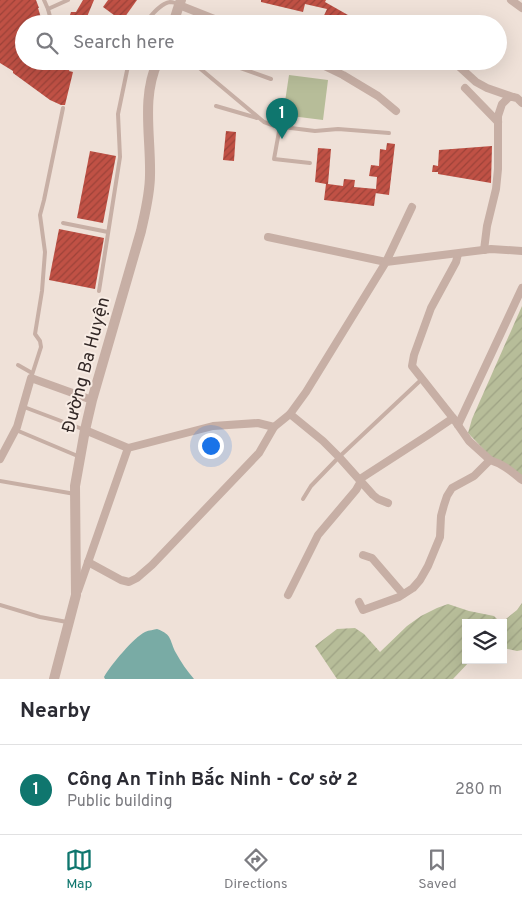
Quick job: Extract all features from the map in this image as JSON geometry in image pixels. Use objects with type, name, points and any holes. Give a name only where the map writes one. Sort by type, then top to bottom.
[{"type":"street","points":[[511,0],[522,8]]},
{"type":"street","points":[[176,15],[180,2],[208,15]]},
{"type":"street","name":"Đường Ba Huyện","points":[[54,679],[76,595],[75,486],[85,430],[148,203],[150,176],[148,94],[154,70]]},
{"type":"street","points":[[333,70],[378,96],[396,112]]},
{"type":"street","points":[[463,70],[476,82],[487,88],[517,98],[522,103]]},
{"type":"street","points":[[466,88],[498,122]]},
{"type":"street","points":[[484,250],[487,226],[496,189],[498,116],[505,99],[513,97]]},
{"type":"street","points":[[88,562],[121,580],[129,582],[138,578],[259,453],[274,427],[290,414],[306,392],[386,262],[412,207]]},
{"type":"street","points":[[268,237],[386,262],[491,249],[522,251]]},
{"type":"street","points":[[458,254],[456,262],[431,308],[414,355],[412,366],[469,441],[490,460],[508,468],[522,480]]},
{"type":"street","points":[[458,425],[522,288]]},
{"type":"street","points":[[0,459],[16,430],[31,375],[92,400]]},
{"type":"street","points":[[290,414],[323,441],[378,500],[388,503]]},
{"type":"street","points":[[288,595],[318,535],[356,490],[360,479],[453,418]]},
{"type":"street","points":[[85,430],[128,448],[213,426],[258,423],[274,427]]},
{"type":"street","points":[[76,595],[128,448]]},
{"type":"street","points":[[359,602],[362,610],[403,594],[413,588],[420,580],[440,537],[441,516],[452,488],[474,476],[490,460]]},
{"type":"street","points":[[363,555],[372,558],[403,594]]},
{"type":"lane","points":[[44,0],[50,15]]},
{"type":"lane","points":[[48,9],[68,0]]},
{"type":"lane","points":[[152,15],[165,4],[180,2]]},
{"type":"lane","points":[[99,291],[120,157],[118,114],[127,70]]},
{"type":"lane","points":[[202,70],[264,122],[316,131],[338,129],[389,133]]},
{"type":"lane","points":[[246,70],[271,79]]},
{"type":"lane","points":[[216,106],[260,119]]},
{"type":"lane","points":[[18,365],[31,375],[41,347],[40,341],[35,334],[41,300],[45,252],[40,210],[44,200],[63,108]]},
{"type":"lane","points":[[280,126],[274,159],[310,163]]},
{"type":"lane","points":[[62,223],[108,232]]},
{"type":"lane","points":[[303,499],[311,486],[339,457],[422,379]]},
{"type":"lane","points":[[22,407],[85,430]]},
{"type":"lane","points":[[16,430],[80,457]]},
{"type":"lane","points":[[0,481],[75,494]]},
{"type":"lane","points":[[0,605],[40,617],[69,622]]},
{"type":"green space","points":[[289,75],[328,80],[323,120],[283,115]]},
{"type":"green space","points":[[522,306],[522,476],[491,457],[468,433],[472,419]]},
{"type":"green space","points":[[522,603],[522,650],[507,649],[506,619]]},
{"type":"green space","points":[[448,604],[494,616],[497,619],[462,619],[462,664],[467,664],[453,679],[337,679],[315,646],[337,629],[355,628],[364,634],[380,652],[407,626],[421,616]]},
{"type":"water","points":[[157,629],[166,633],[170,638],[178,656],[194,679],[105,679],[104,677],[112,666],[135,639],[145,632]]},
{"type":"building","points":[[0,0],[36,0],[40,15],[15,15],[15,70],[69,70],[73,72],[65,105],[50,100],[0,63]]},
{"type":"building","points":[[83,0],[94,0],[88,15],[70,15],[71,12],[76,12]]},
{"type":"building","points":[[108,0],[137,0],[126,15],[114,15],[103,7]]},
{"type":"building","points":[[261,0],[326,0],[325,2],[348,15],[324,15],[327,9],[305,4],[303,12],[261,2]]},
{"type":"building","points":[[226,131],[236,132],[234,161],[223,160]]},
{"type":"building","points":[[387,143],[395,144],[389,195],[376,193],[374,206],[324,200],[326,184],[315,182],[318,148],[331,149],[328,184],[343,186],[344,179],[355,180],[354,187],[376,189],[377,177],[369,176],[371,165],[379,166],[380,149],[386,150]]},
{"type":"building","points":[[492,146],[491,183],[432,172],[433,165],[438,166],[439,150]]},
{"type":"building","points":[[90,151],[116,156],[103,223],[77,218]]},
{"type":"building","points":[[59,229],[104,238],[95,289],[49,280]]},
{"type":"place","name":"Công An Tỉnh Bắc Ninh - Cơ sở 2","points":[[282,139]]}]
